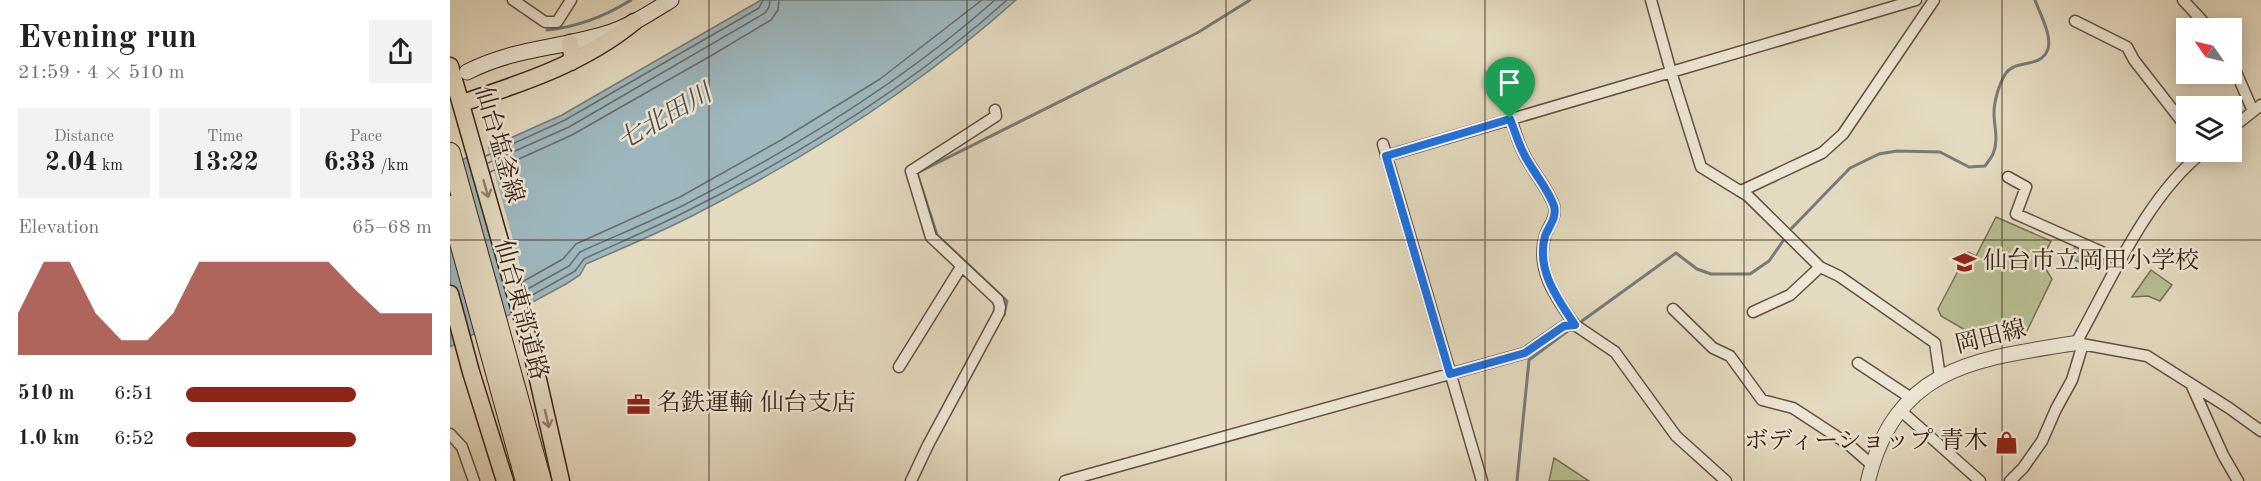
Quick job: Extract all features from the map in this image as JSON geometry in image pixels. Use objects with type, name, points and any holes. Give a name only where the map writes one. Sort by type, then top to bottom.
[{"type":"highway","name":"仙台東部道路","points":[[450,153],[541,481]]},
{"type":"highway","name":"仙台東部道路","points":[[450,207],[526,481]]},
{"type":"main road","points":[[467,72],[490,60],[525,50],[570,43],[607,33],[634,22],[671,0]]},
{"type":"main road","points":[[462,103],[533,79],[571,62],[617,36],[634,22]]},
{"type":"main road","points":[[570,43],[571,62]]},
{"type":"main road","name":"仙台塩釜線","points":[[450,66],[529,342],[561,481]]},
{"type":"main road","points":[[450,294],[471,372],[505,481]]},
{"type":"street","points":[[513,0],[545,22],[557,22],[571,0]]},
{"type":"street","points":[[1651,0],[1701,167],[1741,191],[1820,267],[1839,276],[1935,343],[1940,377]]},
{"type":"street","points":[[1386,156],[1916,0]]},
{"type":"street","points":[[1741,191],[1822,153],[1843,134],[1934,0]]},
{"type":"street","points":[[2183,0],[2200,18]]},
{"type":"street","points":[[2075,21],[2127,47],[2134,60],[2176,114]]},
{"type":"street","points":[[2242,81],[2257,108],[2242,120]]},
{"type":"street","points":[[911,481],[999,313],[1000,307],[998,300],[931,237],[911,171],[996,116],[995,110]]},
{"type":"street","points":[[1510,119],[1523,153],[1553,205],[1555,214],[1546,234],[1542,253],[1546,275],[1555,294],[1575,325],[1615,352],[1676,436],[1724,480]]},
{"type":"street","points":[[1383,144],[1482,481]]},
{"type":"street","points":[[2010,481],[2023,468],[2042,441],[2072,380],[2080,344],[2122,261],[2156,203],[2189,162]]},
{"type":"street","points":[[2008,177],[2026,187],[2016,214],[2122,261]]},
{"type":"street","points":[[899,366],[961,267]]},
{"type":"street","points":[[1753,312],[1790,296],[1820,267]]},
{"type":"street","points":[[1673,309],[1713,348],[1730,356],[1762,400],[1793,408],[1848,444],[1872,465]]},
{"type":"street","points":[[1065,481],[1525,353],[1564,326],[1575,325]]},
{"type":"street","points":[[2080,344],[2147,356],[2261,431]]},
{"type":"street","name":"岡田線","points":[[1868,481],[1883,437],[1900,410],[1911,398],[1940,377],[1961,366],[1990,358],[2080,344]]},
{"type":"street","points":[[1858,363],[1911,398]]},
{"type":"street","points":[[2191,384],[2223,455],[2238,481]]},
{"type":"street","points":[[1900,410],[1980,481]]},
{"type":"street","points":[[450,434],[462,447],[474,481]]},
{"type":"green space","points":[[1996,217],[2051,241],[2041,261],[2052,279],[2026,333],[1989,344],[1941,316],[1938,309],[1968,252],[1976,256]]},
{"type":"green space","points":[[2151,270],[2172,285],[2160,301],[2148,296],[2132,297]]},
{"type":"green space","points":[[1554,458],[1589,481],[1549,481]]},
{"type":"water","name":"七北田川","points":[[761,0],[1016,0],[979,32],[901,91],[819,145],[690,217],[586,264],[580,275],[566,284],[450,347],[450,165],[562,115]]},
{"type":"water","points":[[2075,247],[2105,260],[2100,271],[2070,258]]},
{"type":"pier","points":[[487,145],[531,306],[513,316],[468,154]]},
{"type":"waterway","points":[[547,30],[590,20],[631,0]]},
{"type":"waterway","points":[[1004,315],[1007,301],[937,235],[917,173],[1197,33],[1250,0]]},
{"type":"waterway","points":[[1789,231],[1850,168],[1879,154],[1897,151],[1940,152],[1969,167],[1985,166],[1995,149],[1994,108],[2003,77],[2016,66],[2040,59],[2048,49],[2047,31],[2035,0]]},
{"type":"waterway","points":[[1582,321],[1676,253],[1697,269],[1711,274],[1750,274],[1769,261],[1783,241]]},
{"type":"waterway","points":[[1517,481],[1529,360],[1569,330]]},
{"type":"place","name":"仙台市立岡田小学校","points":[[1965,262]]},
{"type":"place","name":"名鉄運輸 仙台支店","points":[[639,404]]},
{"type":"place","name":"ボディーショップ 青木","points":[[2006,442]]},
{"type":"route","points":[[1510,119],[1523,153],[1553,205],[1555,214],[1546,234],[1542,253],[1546,275],[1560,303],[1575,325],[1564,326],[1525,353],[1450,374],[1386,156],[1510,119]]}]
